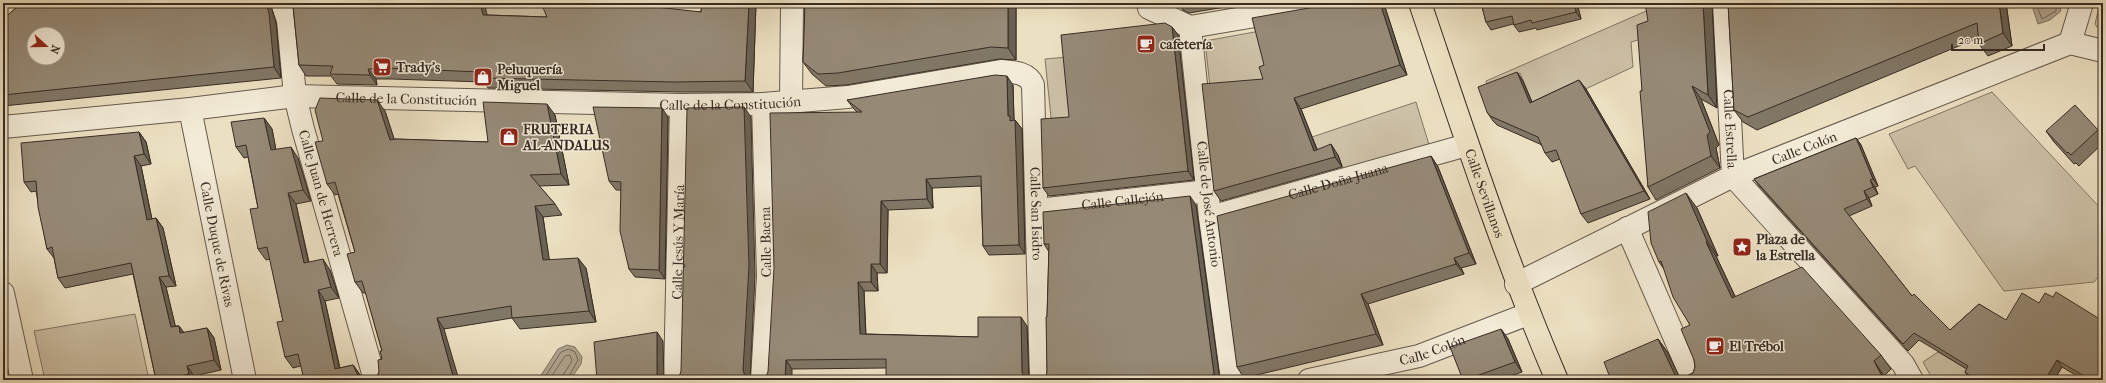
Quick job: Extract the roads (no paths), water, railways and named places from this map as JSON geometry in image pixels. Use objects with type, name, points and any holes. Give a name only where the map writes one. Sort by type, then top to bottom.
[{"type":"main road","name":"Calle Sevillanos","points":[[1420,3],[1467,145],[1516,284],[1557,380]]},
{"type":"street","name":"Calle Juan de Herrera","points":[[282,3],[288,20],[295,96],[303,129],[375,380]]},
{"type":"street","points":[[791,100],[792,3]]},
{"type":"street","points":[[1148,3],[1149,8],[1187,26],[1331,3]]},
{"type":"street","name":"Calle Estrella","points":[[1724,3],[1733,176],[1903,364],[1912,380]]},
{"type":"street","points":[[2082,3],[2070,43],[2103,51]]},
{"type":"street","name":"Calle de José Antonio","points":[[1187,26],[1210,217],[1232,380]]},
{"type":"street","name":"Calle Colón","points":[[1516,284],[1733,176],[2070,43]]},
{"type":"street","name":"Calle de la Constitución","points":[[3,127],[190,109],[295,96],[681,105],[763,104],[791,100],[848,97],[1001,70]]},
{"type":"street","name":"Calle San Isidro","points":[[1001,70],[1024,74],[1031,79],[1034,85],[1041,380]]},
{"type":"street","name":"Calle Baena","points":[[762,380],[768,276],[763,104]]},
{"type":"street","name":"Calle Jesús Y María","points":[[676,380],[681,105]]},
{"type":"street","name":"Calle Duque de Rivas","points":[[190,109],[245,380]]},
{"type":"street","name":"Calle Doña Juana","points":[[1210,217],[1467,145]]},
{"type":"street","name":"Calle Callejón","points":[[1038,210],[1208,191]]},
{"type":"street","points":[[1627,228],[1693,380]]},
{"type":"street","points":[[3,293],[22,380]]},
{"type":"street","name":"Calle Colón","points":[[1309,380],[1418,356],[1528,314]]},
{"type":"water","points":[[2036,3],[2059,3],[2061,11],[2050,20],[2038,24],[2033,9]]},
{"type":"water","points":[[567,345],[575,347],[582,357],[581,364],[570,380],[538,380],[558,349]]},
{"type":"place","name":"cafetería","points":[[1146,44]]},
{"type":"place","name":"Trady's","points":[[382,67]]},
{"type":"place","name":"Peluquería Miguel","points":[[483,77]]},
{"type":"place","name":"FRUTERIA AL-ANDALUS","points":[[509,137]]},
{"type":"place","name":"Plaza de la Estrella","points":[[1742,247]]},
{"type":"place","name":"El Trébol","points":[[1715,346]]}]
